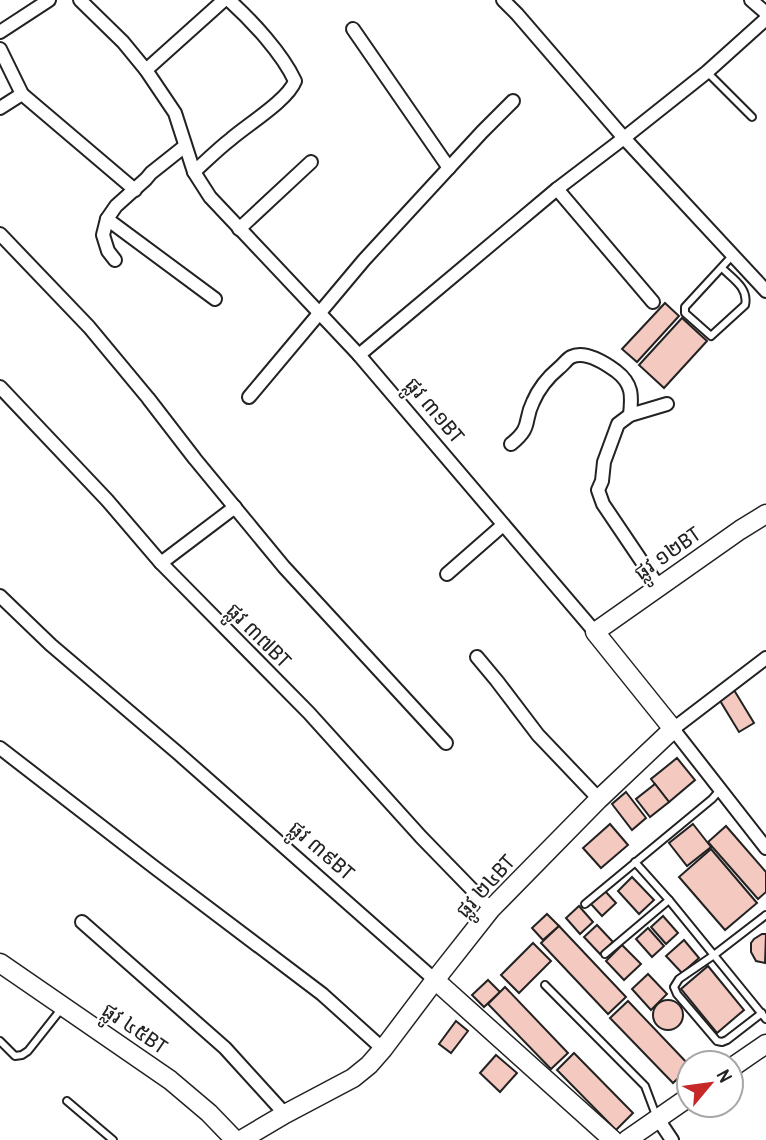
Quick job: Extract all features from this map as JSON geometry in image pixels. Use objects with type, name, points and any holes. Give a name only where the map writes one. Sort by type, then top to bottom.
[{"type":"street","points":[[0,32],[49,0]]},
{"type":"street","name":"ផ្លូវ ៣១BT","points":[[80,0],[123,42],[175,113],[194,172],[210,197],[359,355],[595,632],[766,848]]},
{"type":"street","points":[[146,70],[226,0],[247,17],[289,69],[295,81],[285,94],[194,172]]},
{"type":"street","points":[[503,0],[624,138],[766,292]]},
{"type":"street","points":[[751,0],[766,13]]},
{"type":"street","points":[[359,355],[557,189],[707,72],[766,19]]},
{"type":"street","points":[[353,29],[449,168]]},
{"type":"street","points":[[0,49],[22,94],[135,190]]},
{"type":"street","points":[[0,108],[22,94]]},
{"type":"street","points":[[249,397],[364,260],[513,101]]},
{"type":"street","points":[[115,260],[108,251],[103,235],[107,219],[116,206],[185,146]]},
{"type":"street","points":[[239,229],[311,162]]},
{"type":"street","points":[[557,189],[653,302]]},
{"type":"street","points":[[107,219],[215,299]]},
{"type":"street","points":[[0,234],[89,327],[284,567],[446,743]]},
{"type":"street","points":[[511,444],[527,426],[531,404],[545,380],[572,356],[586,355],[608,365],[621,375],[630,387],[630,415]]},
{"type":"street","name":"ផ្លូវ ៣៧BT","points":[[0,387],[107,500],[161,564],[309,713],[421,837],[491,909]]},
{"type":"street","points":[[659,587],[603,504],[598,490],[604,462],[618,424],[630,415],[667,404]]},
{"type":"street","points":[[161,564],[235,507]]},
{"type":"street","name":"ផ្លូវ ១២BT","points":[[595,632],[766,514]]},
{"type":"street","points":[[447,574],[503,525]]},
{"type":"street","name":"ផ្លូវ ៣៩BT","points":[[0,596],[51,645],[435,979],[613,1140]]},
{"type":"street","points":[[477,657],[538,735],[599,799]]},
{"type":"street","name":"ផ្លូវ ២៤BT","points":[[238,1140],[353,1078],[369,1065],[491,909],[599,799],[673,729],[766,657]]},
{"type":"street","points":[[0,748],[322,994],[383,1049]]},
{"type":"street","points":[[82,922],[225,1048],[285,1114]]},
{"type":"street","name":"ផ្លូវ ៤៥BT","points":[[0,963],[170,1080],[238,1140]]},
{"type":"street","points":[[745,1058],[766,1044]]},
{"type":"street","points":[[627,1140],[675,1107]]},
{"type":"street","points":[[658,1119],[672,1140]]},
{"type":"lane","points":[[707,72],[752,117]]},
{"type":"lane","points":[[722,268],[744,289],[747,300],[711,337],[684,309],[732,256]]},
{"type":"lane","points":[[585,904],[720,790]]},
{"type":"lane","points":[[635,862],[669,900],[714,955],[764,1016],[727,1040],[717,1041],[674,987],[679,979],[714,955],[766,915]]},
{"type":"lane","points":[[605,954],[669,900]]},
{"type":"lane","points":[[545,985],[645,1086],[658,1119]]},
{"type":"lane","points":[[0,1041],[15,1056],[22,1055],[63,1006]]},
{"type":"lane","points":[[67,1101],[113,1140]]},
{"type":"building","points":[[665,303],[679,316],[637,362],[622,349]]},
{"type":"building","points":[[682,318],[707,341],[664,388],[639,365]]},
{"type":"building","points":[[734,690],[754,723],[739,732],[719,699]]},
{"type":"building","points":[[677,758],[695,780],[669,802],[651,779]]},
{"type":"building","points":[[655,784],[669,802],[650,817],[636,799]]},
{"type":"building","points":[[626,792],[646,818],[632,830],[612,804]]},
{"type":"building","points":[[610,824],[628,845],[601,868],[583,848]]},
{"type":"building","points":[[693,824],[711,847],[687,866],[669,843]]},
{"type":"building","points":[[726,826],[766,872],[766,892],[758,899],[708,842]]},
{"type":"building","points":[[711,849],[757,903],[725,930],[679,877]]},
{"type":"building","points":[[632,877],[654,900],[639,914],[618,891]]},
{"type":"building","points":[[605,891],[616,903],[602,916],[591,904]]},
{"type":"building","points":[[579,906],[593,922],[580,934],[566,918]]},
{"type":"building","points":[[547,914],[559,926],[543,940],[532,928]]},
{"type":"building","points":[[663,916],[678,933],[666,944],[651,927]]},
{"type":"building","points":[[597,925],[613,942],[600,954],[584,937]]},
{"type":"building","points":[[559,926],[626,997],[608,1014],[541,943]]},
{"type":"building","points":[[648,928],[664,946],[652,957],[636,939]]},
{"type":"building","points":[[766,934],[765,963],[756,961],[751,952],[751,943]]},
{"type":"building","points":[[684,940],[699,958],[682,973],[666,956]]},
{"type":"building","points":[[533,943],[551,961],[519,993],[501,975]]},
{"type":"building","points":[[622,945],[641,964],[624,980],[606,961]]},
{"type":"building","points":[[708,966],[744,1010],[717,1033],[681,989]]},
{"type":"building","points":[[648,974],[667,994],[651,1010],[632,989]]},
{"type":"building","points":[[488,980],[500,992],[484,1007],[472,995]]},
{"type":"building","points":[[505,987],[568,1053],[551,1069],[488,1004]]},
{"type":"building","points":[[668,1000],[674,1001],[682,1009],[682,1021],[674,1029],[668,1030],[662,1029],[654,1021],[653,1015],[654,1009],[662,1001]]},
{"type":"building","points":[[628,1001],[675,1050],[675,1081],[673,1083],[610,1018]]},
{"type":"building","points":[[456,1021],[468,1031],[451,1053],[439,1044]]},
{"type":"building","points":[[574,1053],[633,1113],[616,1130],[557,1070]]},
{"type":"building","points":[[496,1055],[517,1073],[500,1092],[480,1073]]}]
